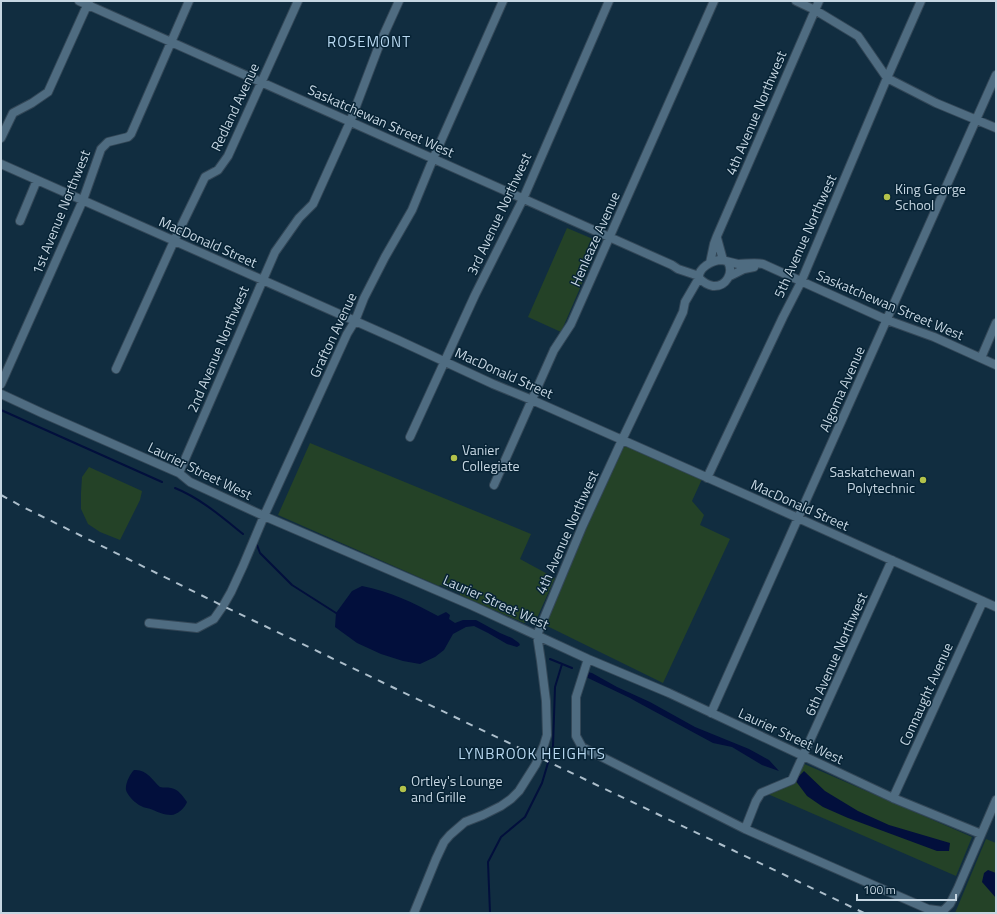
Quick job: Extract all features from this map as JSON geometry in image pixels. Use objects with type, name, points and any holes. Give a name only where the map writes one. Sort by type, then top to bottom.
[{"type":"street","name":"Saskatchewan Street West","points":[[79,1],[88,3],[171,42],[672,265],[679,265],[700,274]]},
{"type":"street","name":"1st Avenue Northwest","points":[[1,384],[83,200],[101,149],[108,142],[128,137],[131,134],[189,1]]},
{"type":"street","name":"Redland Avenue","points":[[116,369],[174,241],[205,178],[218,170],[228,156],[298,1]]},
{"type":"street","name":"2nd Avenue Northwest","points":[[178,474],[275,252],[300,218],[313,204],[350,122],[380,43],[398,1]]},
{"type":"street","name":"Grafton Avenue","points":[[149,623],[197,628],[214,619],[231,592],[264,516],[364,298],[412,210],[503,1]]},
{"type":"street","name":"3rd Avenue Northwest","points":[[410,437],[475,295],[523,198],[609,1]]},
{"type":"street","name":"Henleaze Avenue","points":[[494,485],[554,350],[572,324],[714,1]]},
{"type":"street","points":[[796,1],[815,10],[858,36],[887,78],[936,103],[996,128]]},
{"type":"street","name":"4th Avenue Northwest","points":[[710,264],[717,236],[819,1]]},
{"type":"street","name":"5th Avenue Northwest","points":[[707,478],[801,282],[921,1]]},
{"type":"street","points":[[1,138],[13,113],[32,103],[48,92],[88,3]]},
{"type":"street","name":"Algoma Avenue","points":[[711,713],[996,75]]},
{"type":"street","name":"MacDonald Street","points":[[1,164],[996,607]]},
{"type":"street","points":[[20,221],[36,180]]},
{"type":"street","points":[[717,236],[725,261],[730,266],[730,276],[723,284],[718,286],[707,284],[700,274],[710,264],[725,261]]},
{"type":"street","name":"Saskatchewan Street West","points":[[725,261],[740,264],[757,263],[770,266],[774,270],[887,320],[934,337],[996,365]]},
{"type":"street","name":"Saskatchewan Street West","points":[[730,276],[744,269],[754,267],[774,270]]},
{"type":"street","name":"4th Avenue Northwest","points":[[537,635],[582,527],[683,312],[685,302],[700,274]]},
{"type":"street","name":"4th Avenue Northwest","points":[[683,312],[690,304],[697,290],[707,284]]},
{"type":"street","points":[[981,358],[996,323]]},
{"type":"street","name":"Laurier Street West","points":[[1,394],[178,474],[190,482],[264,516],[473,606],[588,659],[669,693],[893,798],[981,834]]},
{"type":"street","name":"6th Avenue Northwest","points":[[745,829],[756,801],[761,793],[792,780],[804,757],[892,560]]},
{"type":"street","name":"Connaught Avenue","points":[[893,798],[983,600]]},
{"type":"street","points":[[414,913],[444,842],[465,822],[501,806],[511,799],[519,791],[536,764],[547,735],[546,701],[537,635]]},
{"type":"street","points":[[588,659],[576,697],[576,736],[582,747],[745,829],[928,909],[943,911],[950,904],[996,800]]},
{"type":"green space","points":[[567,228],[600,242],[561,332],[528,317]]},
{"type":"green space","points":[[310,443],[531,534],[520,559],[555,578],[537,618],[524,623],[460,595],[460,593],[440,585],[439,586],[278,515]]},
{"type":"green space","points":[[624,444],[702,479],[692,501],[704,515],[700,525],[730,539],[663,683],[543,624]]},
{"type":"green space","points":[[89,467],[142,491],[140,500],[120,540],[100,532],[88,524],[81,509],[82,477]]},
{"type":"green space","points":[[802,763],[972,837],[956,876],[761,791],[790,779]]},
{"type":"green space","points":[[986,839],[996,843],[996,913],[955,913]]},
{"type":"shaded area","points":[[362,586],[401,598],[438,616],[446,612],[450,615],[449,619],[455,623],[463,620],[476,620],[512,638],[520,645],[517,647],[507,644],[474,626],[466,627],[453,634],[444,650],[435,657],[420,664],[403,661],[381,654],[357,643],[335,627],[336,613],[352,591]]},
{"type":"shaded area","points":[[587,672],[592,673],[617,687],[650,702],[695,727],[749,749],[769,760],[779,771],[762,765],[732,747],[713,743],[630,698],[585,677]]},
{"type":"shaded area","points":[[134,770],[139,770],[146,773],[160,787],[171,788],[178,791],[187,802],[184,807],[176,814],[168,815],[144,807],[137,803],[130,797],[126,790],[128,779]]},
{"type":"shaded area","points":[[804,771],[825,791],[858,811],[889,825],[950,843],[949,851],[937,851],[848,818],[823,807],[807,796],[795,780]]},
{"type":"shaded area","points":[[988,870],[996,873],[996,898],[982,882],[984,873]]},
{"type":"waterway","points":[[1,410],[162,482]]},
{"type":"waterway","points":[[175,488],[202,502],[243,534]]},
{"type":"waterway","points":[[257,545],[260,553],[292,585],[336,613]]},
{"type":"waterway","points":[[550,659],[572,668]]},
{"type":"waterway","points":[[490,913],[488,862],[501,837],[525,817],[542,783],[553,746],[555,687],[562,664]]},
{"type":"railway","points":[[1,495],[223,606],[864,913]]},
{"type":"place","name":"King George School","points":[[887,197]]},
{"type":"place","name":"Vanier Collegiate","points":[[454,458]]},
{"type":"place","name":"Saskatchewan Polytechnic","points":[[923,480]]},
{"type":"place","name":"Ortley's Lounge and Grille","points":[[403,789]]},
{"type":"district","name":"ROSEMONT","points":[[369,42]]},
{"type":"district","name":"LYNBROOK HEIGHTS","points":[[532,754]]}]
